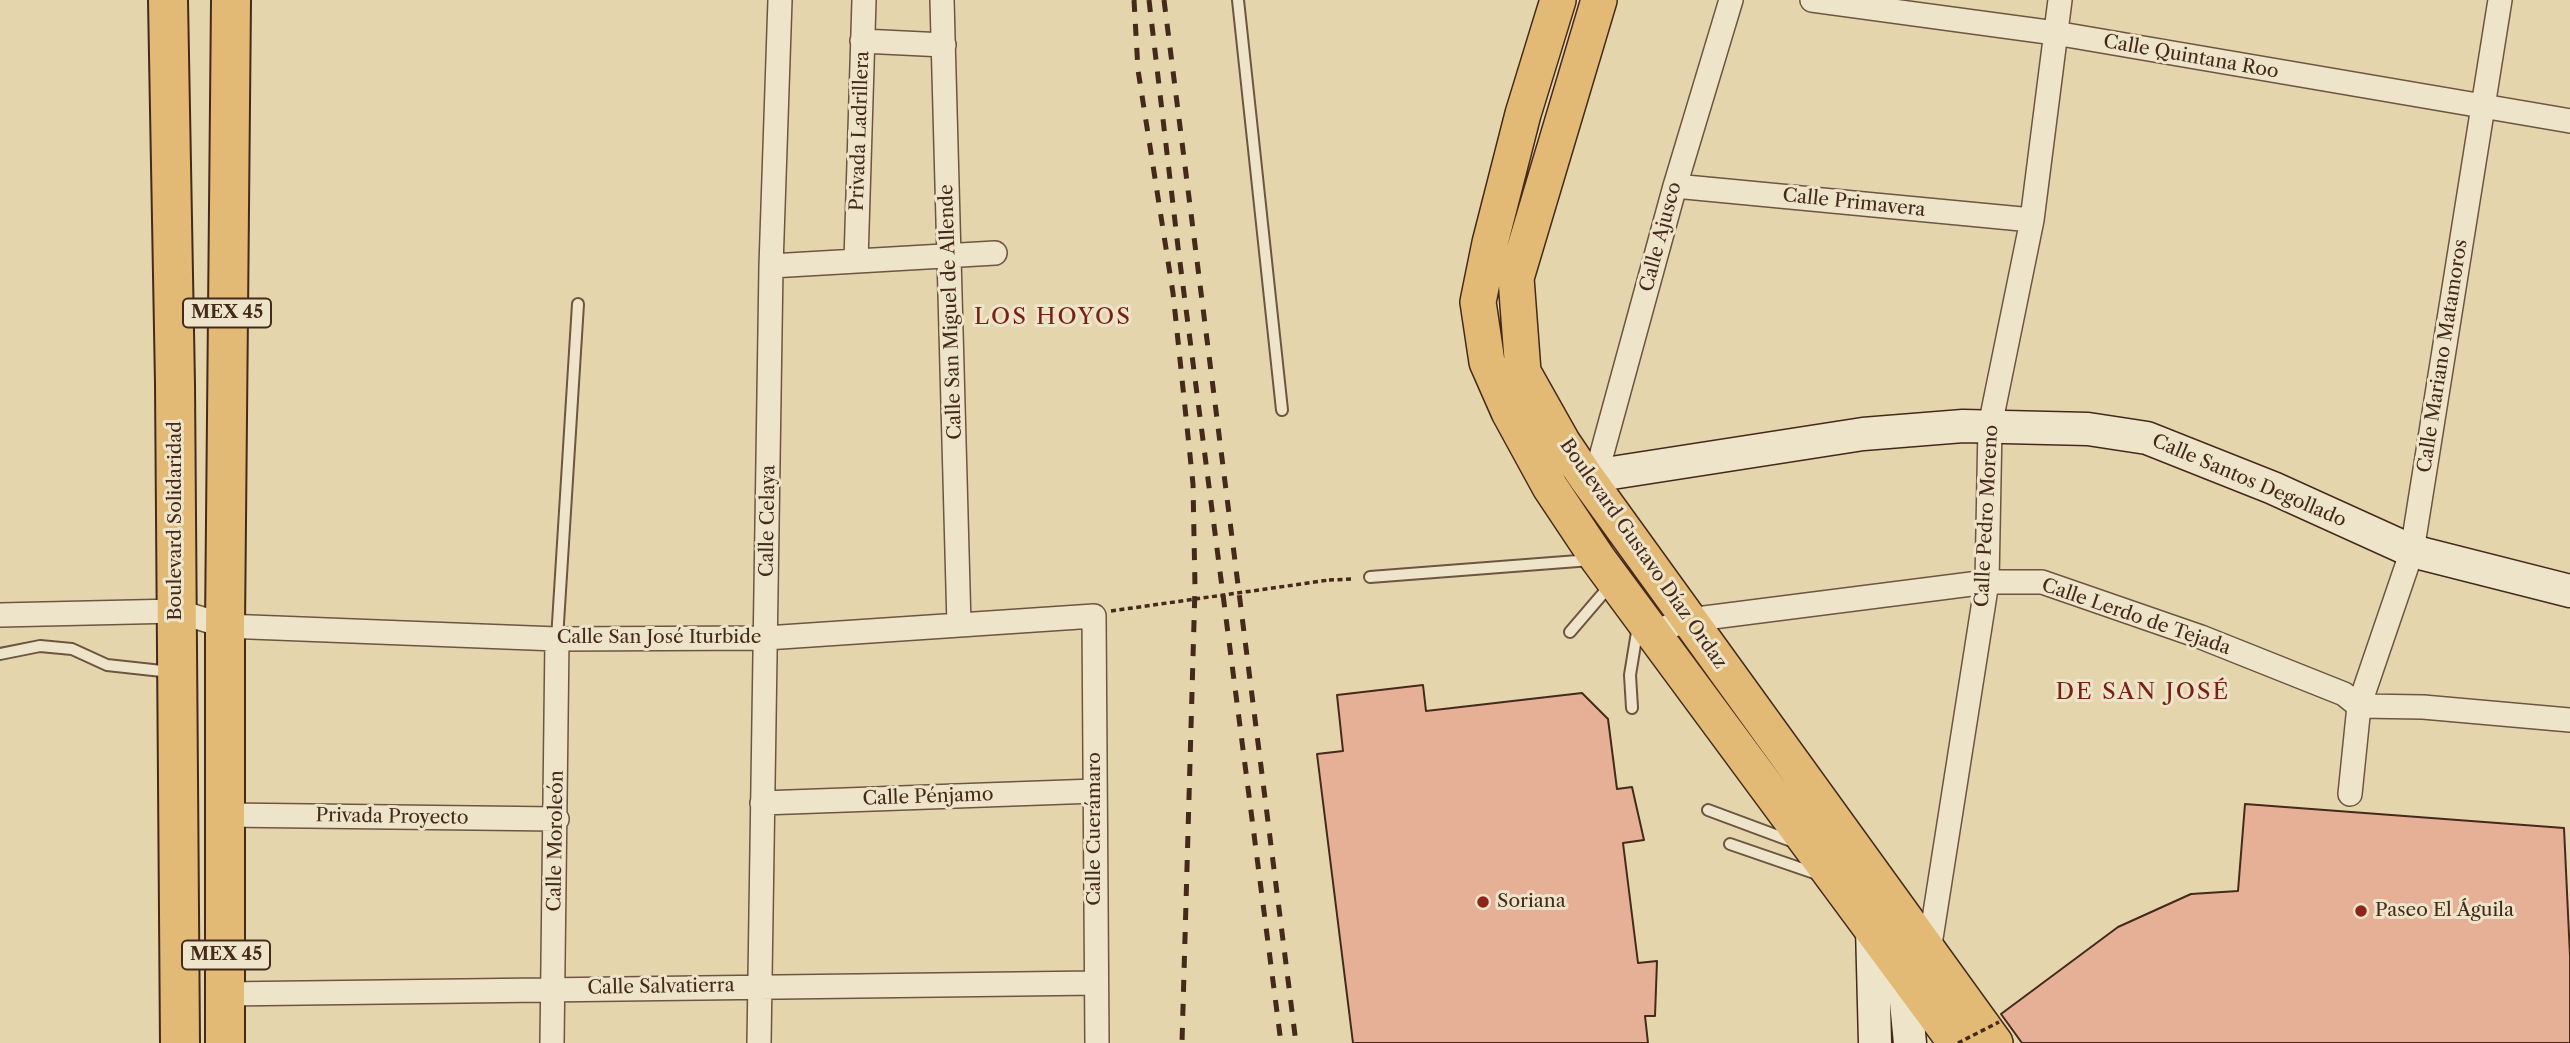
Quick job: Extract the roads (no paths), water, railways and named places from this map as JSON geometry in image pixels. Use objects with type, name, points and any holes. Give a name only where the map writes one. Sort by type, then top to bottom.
[{"type":"highway","name":"Boulevard Solidaridad","points":[[168,0],[180,1043]]},
{"type":"highway","name":"MEX 45","points":[[225,1043],[225,626],[231,0]]},
{"type":"main road","name":"Boulevard Gustavo Díaz Ordaz","points":[[1558,0],[1523,114],[1478,302],[1487,362],[1509,412],[1550,487],[1606,570],[1838,882],[1888,924]]},
{"type":"main road","name":"Boulevard Gustavo Díaz Ordaz","points":[[1600,0],[1516,278],[1523,372],[1563,443],[1591,476],[1689,620],[1888,924],[1915,960],[1957,1043]]},
{"type":"main road","name":"Boulevard Gustavo Díaz Ordaz","points":[[1915,960],[1997,1033]]},
{"type":"street","name":"Calle Celaya","points":[[759,1043],[771,266],[780,0]]},
{"type":"street","name":"Privada Ladrillera","points":[[856,261],[864,0]]},
{"type":"street","name":"Calle San Miguel de Allende","points":[[942,0],[960,625]]},
{"type":"street","name":"Calle Ajusco","points":[[1591,476],[1731,0]]},
{"type":"street","name":"Calle Quintana Roo","points":[[1812,0],[2055,33],[2570,121]]},
{"type":"street","name":"Calle Pedro Moreno","points":[[1915,960],[1987,582],[1990,426],[2032,220],[2060,0]]},
{"type":"street","name":"Calle Mariano Matamoros","points":[[2350,794],[2359,706],[2412,551],[2500,0]]},
{"type":"street","points":[[862,41],[944,45]]},
{"type":"street","name":"Calle Primavera","points":[[1675,186],[2032,220]]},
{"type":"street","points":[[771,266],[995,253]]},
{"type":"street","name":"Calle Santos Degollado","points":[[1591,476],[1863,434],[1963,426],[2088,429],[2147,438],[2273,488],[2412,551],[2570,591]]},
{"type":"street","name":"Calle Lerdo de Tejada","points":[[1646,624],[1987,582],[2042,582],[2201,637],[2344,694],[2359,706]]},
{"type":"street","name":"Calle San José Iturbide","points":[[0,615],[177,611],[225,626],[557,639],[766,638],[1102,613]]},
{"type":"street","name":"Calle Cuerámaro","points":[[1097,1043],[1095,791],[1102,613]]},
{"type":"street","name":"Calle Moroleón","points":[[552,1043],[557,819],[557,639]]},
{"type":"street","points":[[2359,706],[2423,707],[2570,720]]},
{"type":"street","name":"Calle Pénjamo","points":[[762,803],[1095,791]]},
{"type":"street","name":"Privada Proyecto","points":[[226,815],[557,819]]},
{"type":"street","points":[[1875,1043],[1888,924]]},
{"type":"street","points":[[1910,1043],[1915,960]]},
{"type":"street","name":"Calle Salvatierra","points":[[225,994],[760,985],[1096,983]]},
{"type":"lane","points":[[1238,0],[1282,410]]},
{"type":"lane","points":[[557,639],[578,304]]},
{"type":"lane","points":[[1370,577],[1606,570]]},
{"type":"lane","points":[[1570,632],[1606,570]]},
{"type":"lane","points":[[1632,708],[1630,676],[1646,624]]},
{"type":"lane","points":[[0,654],[40,646],[72,649],[107,665],[177,673]]},
{"type":"lane","points":[[1708,810],[1814,850]]},
{"type":"lane","points":[[1730,844],[1838,882]]},
{"type":"railway","points":[[1134,0],[1138,70],[1173,293],[1193,484],[1195,587],[1182,1043]]},
{"type":"railway","points":[[1149,0],[1178,247],[1281,1043]]},
{"type":"railway","points":[[1164,0],[1296,1043]]},
{"type":"place","name":"Soriana","points":[[1483,902]]},
{"type":"place","name":"Paseo El Águila","points":[[2361,911]]},
{"type":"district","name":"LOS HOYOS","points":[[1053,317]]},
{"type":"district","name":"DE SAN JOSÉ","points":[[2143,692]]}]
